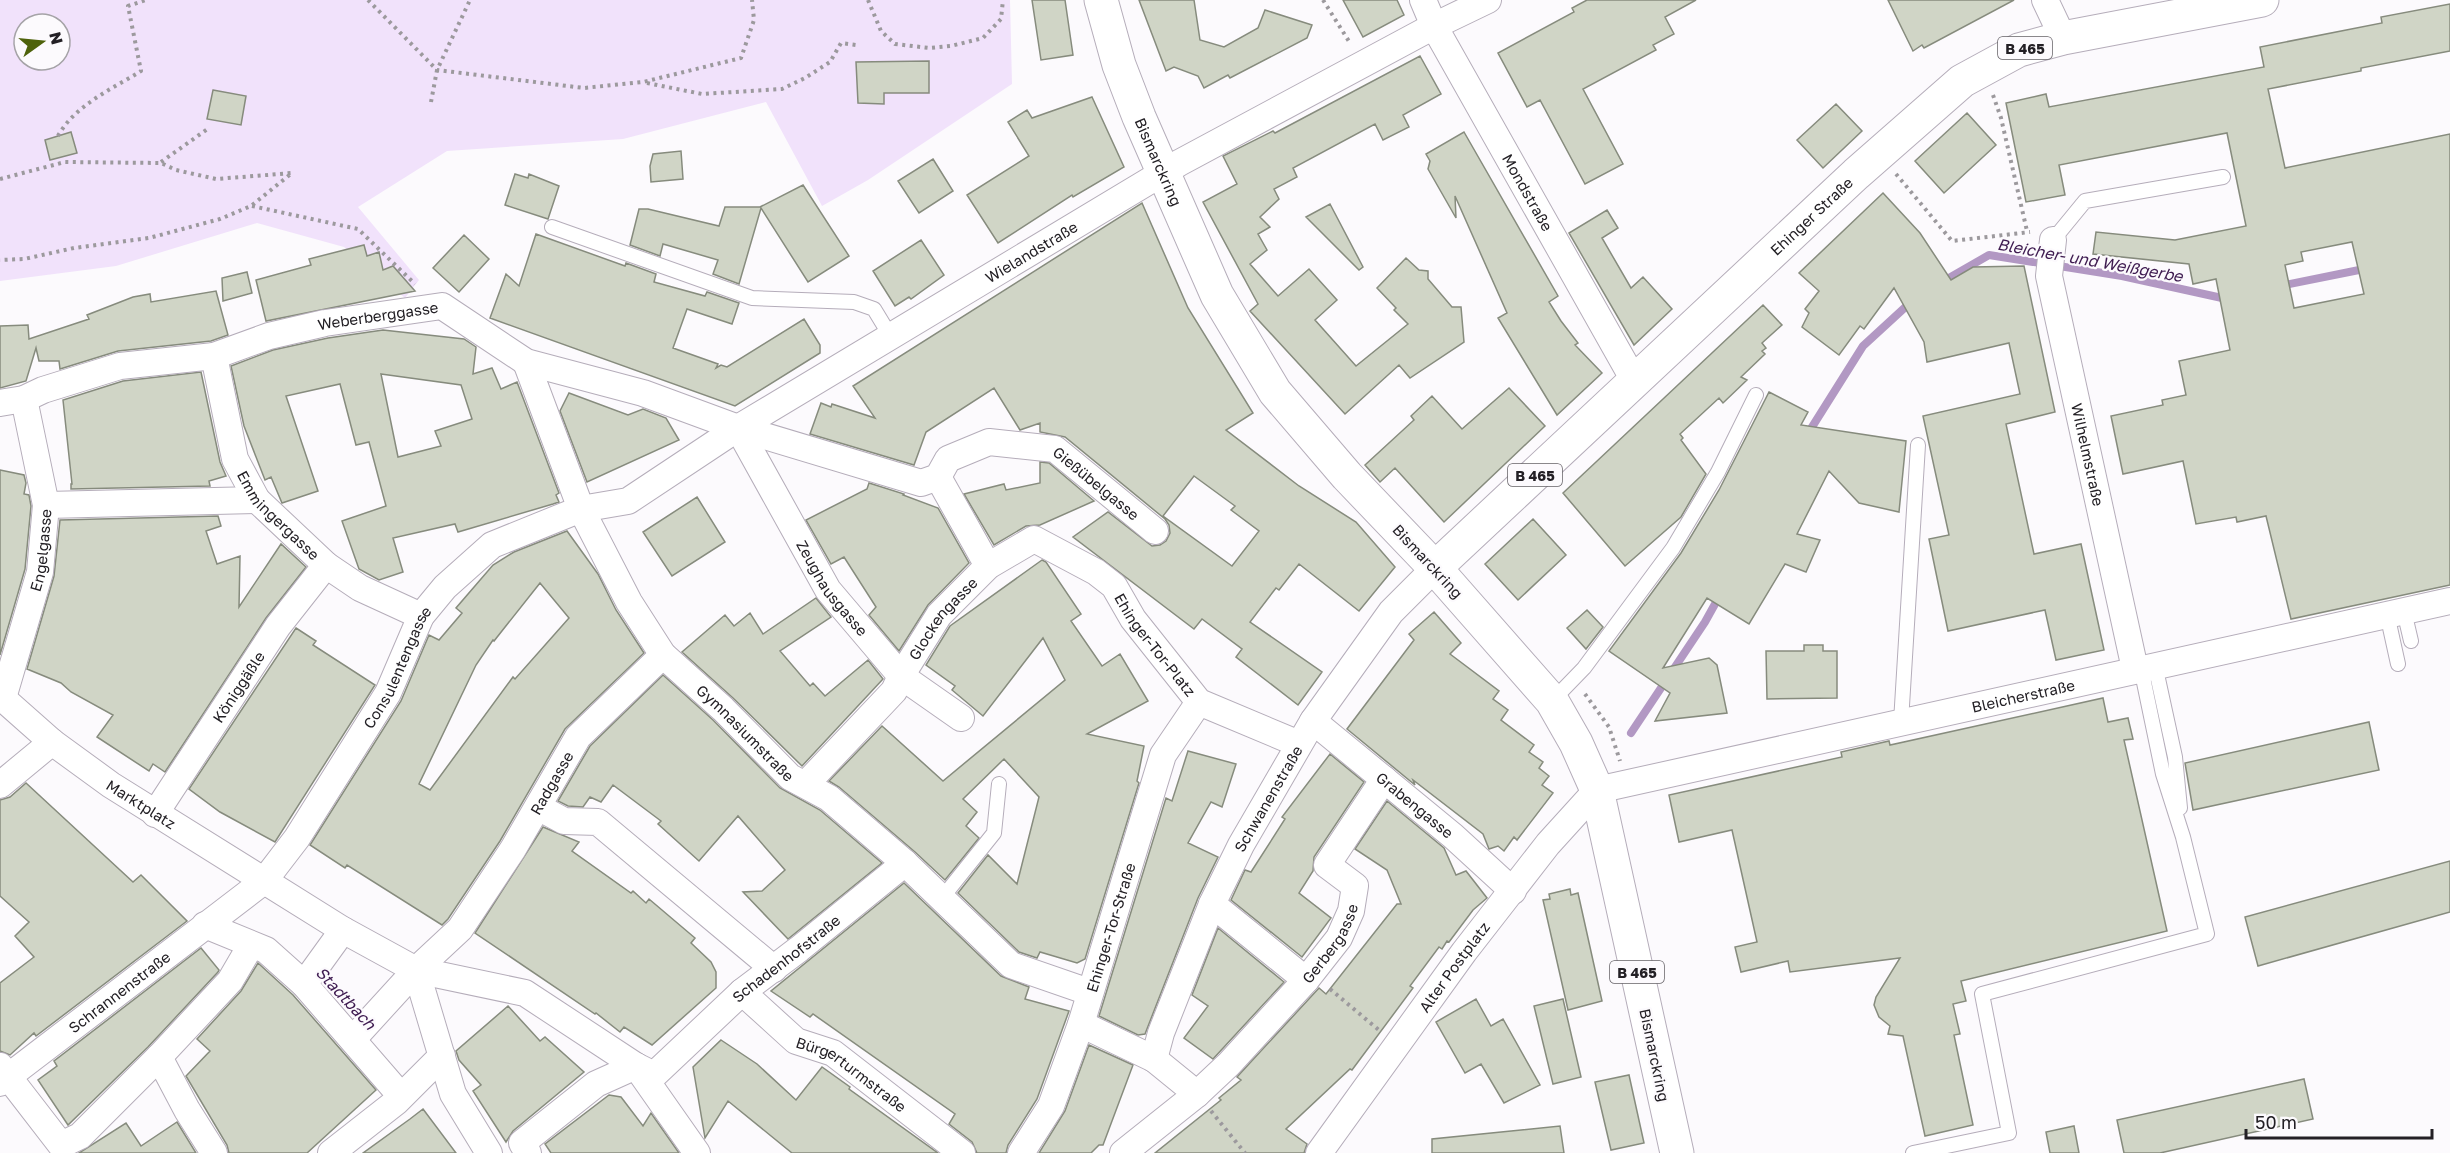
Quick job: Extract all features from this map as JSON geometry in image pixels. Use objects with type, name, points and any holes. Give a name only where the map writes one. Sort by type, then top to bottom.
[{"type":"main road","name":"Bismarckring","points":[[1101,0],[1119,65],[1162,174],[1217,295],[1275,392],[1347,476],[1435,568],[1552,701],[1576,743],[1597,790],[1677,1153]]},
{"type":"main road","name":"Ehinger Straße","points":[[1435,568],[1940,99],[1983,68],[2019,50],[2062,38],[2262,0]]},
{"type":"street","name":"Mondstraße","points":[[1424,0],[1434,26],[1635,382]]},
{"type":"street","name":"Wielandstraße","points":[[581,509],[628,501],[738,428],[1162,174],[1434,26],[1488,0]]},
{"type":"street","points":[[2045,0],[2062,38]]},
{"type":"street","name":"Wilhelmstraße","points":[[2053,240],[2049,276],[2144,667]]},
{"type":"street","name":"Weberberggasse","points":[[12,401],[120,366],[214,356],[268,336],[325,323],[442,306],[526,362],[643,393],[738,428]]},
{"type":"street","name":"Emmingergasse","points":[[214,356],[235,459],[257,500],[326,566],[360,588],[421,616]]},
{"type":"street","name":"Gymnasiumstraße","points":[[526,362],[581,509],[629,602],[663,655],[723,710],[790,777],[829,798],[906,863],[1011,966],[1089,992]]},
{"type":"street","name":"Engelgasse","points":[[1,697],[40,572],[45,505],[12,401]]},
{"type":"street","points":[[738,428],[921,483],[938,477],[988,566]]},
{"type":"street","name":"Zeughausgasse","points":[[738,428],[828,590],[901,676],[961,718]]},
{"type":"street","name":"Gießübelgasse","points":[[938,477],[948,459],[989,442],[1055,449],[1155,531]]},
{"type":"street","points":[[45,505],[257,500]]},
{"type":"street","name":"Consulentengasse","points":[[264,880],[297,838],[388,693],[421,616],[445,587],[492,545],[581,509]]},
{"type":"street","name":"Glockengasse","points":[[806,784],[894,691],[939,615],[988,566],[1034,539],[1096,572],[1114,586]]},
{"type":"street","name":"Königgäßle","points":[[155,814],[278,626],[326,566]]},
{"type":"street","name":"Schwanenstraße","points":[[1154,1059],[1161,1033],[1212,904],[1241,845],[1313,721],[1391,612],[1435,568]]},
{"type":"street","name":"Ehinger-Tor-Platz","points":[[1114,586],[1133,619],[1199,702],[1299,744]]},
{"type":"street","name":"Bleicherstraße","points":[[1597,790],[2450,601]]},
{"type":"street","name":"Radgasse","points":[[358,1034],[416,970],[460,929],[513,849],[578,737],[663,655]]},
{"type":"street","name":"Marktplatz","points":[[1,697],[52,742],[155,814],[343,930],[416,970],[525,993],[636,1066]]},
{"type":"street","name":"Ehinger-Tor-Straße","points":[[1021,1153],[1052,1106],[1081,1024],[1163,755],[1199,702]]},
{"type":"street","name":"Grabengasse","points":[[1313,721],[1453,836],[1513,891]]},
{"type":"street","points":[[0,785],[52,742]]},
{"type":"street","name":"Gerbergasse","points":[[1197,1094],[1229,1064],[1309,976],[1339,938],[1351,911],[1355,886],[1327,865],[1384,779]]},
{"type":"street","name":"Alter Postplatz","points":[[1319,1153],[1464,952],[1548,844],[1597,790]]},
{"type":"street","points":[[538,807],[564,821],[598,822],[774,969]]},
{"type":"street","name":"Schadenhofstraße","points":[[636,1066],[654,1075],[742,992],[906,863]]},
{"type":"street","name":"Schrannenstraße","points":[[3,1076],[264,880]]},
{"type":"street","points":[[1212,904],[1309,976]]},
{"type":"street","points":[[205,925],[266,950],[308,980],[358,1034],[398,1099]]},
{"type":"street","points":[[308,980],[343,930]]},
{"type":"street","points":[[3,1076],[61,1145],[80,1136],[159,1057],[230,981],[251,945]]},
{"type":"street","points":[[416,970],[453,1094],[489,1153]]},
{"type":"street","name":"Bürgerturmstraße","points":[[742,992],[796,1041],[833,1053],[962,1153]]},
{"type":"street","points":[[1081,1024],[1154,1059],[1197,1094],[1123,1153]]},
{"type":"street","points":[[331,1153],[398,1099],[442,1056]]},
{"type":"street","points":[[159,1057],[187,1110],[214,1153]]},
{"type":"street","points":[[528,1153],[522,1143],[596,1084],[636,1066],[697,1153]]},
{"type":"lane","points":[[2053,240],[2085,201],[2223,177]]},
{"type":"lane","points":[[552,227],[752,298],[854,302],[874,309],[891,337]]},
{"type":"lane","points":[[1552,701],[1584,668],[1673,548],[1718,472],[1756,394]]},
{"type":"lane","points":[[1901,722],[1918,445]]},
{"type":"lane","points":[[2396,612],[2411,641]]},
{"type":"lane","points":[[2396,612],[2398,664]]},
{"type":"lane","points":[[1913,1153],[2009,1133],[1982,994],[2207,934],[2183,837],[2163,774],[2144,667]]},
{"type":"lane","points":[[942,898],[994,833],[999,784]]},
{"type":"path","points":[[58,136],[65,124],[85,106],[141,70],[128,6],[146,0]]},
{"type":"path","points":[[368,0],[437,70],[584,88],[643,82],[741,58],[754,20],[752,0]]},
{"type":"path","points":[[431,102],[437,70],[471,0]]},
{"type":"path","points":[[867,0],[881,31],[895,44],[929,48],[951,46],[983,38],[1001,19],[1003,0]]},
{"type":"path","points":[[1323,0],[1363,64]]},
{"type":"path","points":[[643,82],[702,94],[782,89],[830,62],[841,43],[856,45]]},
{"type":"path","points":[[1880,154],[1952,242],[2026,231],[2001,118],[1983,68]]},
{"type":"path","points":[[161,163],[209,128]]},
{"type":"path","points":[[0,179],[65,159],[161,163],[176,170],[216,179],[292,173],[251,206],[220,219],[149,238],[74,248],[24,259],[0,260]]},
{"type":"path","points":[[251,206],[358,229],[421,290]]},
{"type":"path","points":[[1309,976],[1397,1045]]},
{"type":"path","points":[[1197,1094],[1245,1153]]},
{"type":"shaded area","points":[[0,0],[1010,0],[1012,84],[868,180],[822,206],[766,102],[623,139],[447,151],[358,207],[419,280],[405,298],[344,247],[257,223],[116,266],[0,281]]},
{"type":"building","points":[[1032,0],[1065,0],[1073,55],[1041,60]]},
{"type":"building","points":[[1139,0],[1194,0],[1200,40],[1224,47],[1258,28],[1265,10],[1312,25],[1307,38],[1230,78],[1228,75],[1204,88],[1198,76],[1174,67],[1166,71]]},
{"type":"building","points":[[1343,0],[1397,0],[1404,15],[1363,37]]},
{"type":"building","points":[[1587,0],[1696,0],[1665,17],[1674,34],[1653,45],[1656,50],[1583,89],[1623,164],[1585,184],[1540,100],[1527,107],[1498,53],[1574,12],[1572,8]]},
{"type":"building","points":[[1888,0],[2014,0],[1924,48],[1922,45],[1913,51]]},
{"type":"building","points":[[2450,4],[2450,51],[2268,89],[2285,168],[2450,134],[2450,585],[2291,619],[2266,516],[2237,522],[2236,517],[2196,524],[2183,461],[2123,474],[2111,416],[2163,405],[2162,400],[2186,395],[2179,361],[2230,350],[2216,279],[2193,284],[2189,264],[2093,254],[2096,232],[2175,240],[2246,226],[2227,133],[2059,165],[2065,195],[2026,202],[2006,103],[2046,94],[2049,107],[2264,67],[2260,47],[2382,23],[2381,17]],"holes":[[[2352,242],[2364,294],[2294,308],[2285,265],[2303,261],[2301,252]]]},
{"type":"building","points":[[1420,56],[1441,94],[1403,115],[1409,127],[1383,140],[1375,124],[1293,168],[1297,177],[1274,189],[1279,199],[1260,217],[1270,227],[1258,234],[1267,250],[1250,264],[1278,296],[1309,269],[1337,300],[1315,320],[1356,366],[1408,324],[1377,288],[1406,258],[1419,270],[1428,271],[1428,279],[1452,307],[1461,307],[1464,342],[1410,378],[1399,365],[1345,414],[1250,311],[1258,304],[1203,202],[1237,184],[1223,156],[1273,131],[1275,133]]},
{"type":"building","points":[[929,61],[929,93],[884,93],[884,104],[858,103],[856,62]]},
{"type":"building","points":[[213,90],[246,96],[241,125],[207,119]]},
{"type":"building","points":[[1092,97],[1124,167],[1073,197],[1072,195],[998,243],[967,195],[1029,156],[1008,122],[1027,110],[1032,118]]},
{"type":"building","points":[[1836,104],[1862,131],[1823,168],[1797,140]]},
{"type":"building","points":[[1967,113],[1996,145],[1944,193],[1915,161]]},
{"type":"building","points":[[71,132],[77,153],[50,160],[45,140]]},
{"type":"building","points":[[1464,132],[1558,296],[1549,302],[1578,343],[1575,345],[1602,373],[1557,415],[1498,318],[1507,313],[1455,196],[1456,218],[1428,169],[1430,161],[1426,154]]},
{"type":"building","points":[[681,151],[683,179],[651,182],[650,166],[653,154]]},
{"type":"building","points":[[933,159],[953,191],[919,213],[898,181]]},
{"type":"building","points":[[515,174],[528,178],[529,174],[559,186],[548,219],[505,205]]},
{"type":"building","points":[[803,185],[849,256],[808,282],[761,208],[739,284],[713,274],[718,260],[663,244],[660,256],[630,245],[639,209],[648,209],[719,226],[725,207],[760,207]]},
{"type":"building","points":[[1883,193],[1920,233],[1951,280],[1973,267],[2024,266],[2055,412],[2006,424],[2034,554],[2081,544],[2104,650],[2056,660],[2045,610],[1948,631],[1929,539],[1949,535],[1923,416],[2020,394],[2009,343],[1927,362],[1924,342],[1894,288],[1864,329],[1860,326],[1839,355],[1802,327],[1809,313],[1805,309],[1819,291],[1799,273]]},
{"type":"building","points":[[1142,203],[1188,308],[1253,413],[1226,430],[1299,486],[1356,522],[1395,567],[1359,611],[1299,564],[1279,590],[1276,588],[1250,622],[1322,672],[1298,705],[1236,657],[1242,649],[1202,619],[1194,629],[1073,537],[1108,512],[1152,546],[1166,541],[1170,533],[1165,519],[1065,437],[1040,432],[1040,423],[1020,430],[994,388],[926,432],[914,465],[810,434],[821,403],[831,407],[832,404],[875,418],[853,386]],"holes":[[[1194,476],[1235,506],[1231,510],[1259,531],[1232,566],[1163,516]]]},
{"type":"building","points":[[1330,204],[1363,267],[1359,270],[1306,217]]},
{"type":"building","points":[[1607,210],[1618,228],[1602,238],[1631,288],[1643,277],[1672,309],[1634,345],[1569,233]]},
{"type":"building","points":[[536,234],[625,266],[626,263],[656,274],[654,282],[705,296],[707,292],[739,303],[732,324],[687,309],[673,348],[718,364],[716,368],[721,365],[727,367],[804,319],[820,345],[820,353],[735,406],[490,318],[506,274],[519,286]]},
{"type":"building","points":[[464,235],[489,259],[459,292],[433,268]]},
{"type":"building","points":[[921,240],[944,275],[911,299],[909,297],[895,306],[873,271]]},
{"type":"building","points":[[364,245],[367,256],[379,252],[383,270],[393,266],[415,291],[266,321],[256,280],[311,265],[309,259]]},
{"type":"building","points":[[247,272],[252,293],[223,301],[222,278]]},
{"type":"building","points":[[216,291],[228,335],[211,341],[118,351],[60,369],[59,361],[39,361],[36,348],[26,381],[0,388],[0,326],[28,325],[29,339],[89,319],[87,315],[133,297],[150,294],[151,302]]},
{"type":"building","points":[[1763,305],[1782,325],[1762,343],[1766,348],[1762,351],[1765,354],[1741,377],[1747,380],[1723,403],[1719,398],[1680,434],[1683,438],[1681,440],[1706,474],[1681,517],[1625,566],[1563,493]]},
{"type":"building","points":[[383,330],[464,339],[476,347],[473,374],[492,368],[501,389],[517,382],[559,493],[556,495],[559,502],[458,532],[455,524],[393,538],[403,572],[379,580],[359,569],[342,521],[386,506],[369,442],[356,445],[340,384],[286,396],[318,491],[282,503],[271,477],[265,480],[244,426],[231,366],[273,350],[328,338]],"holes":[[[381,374],[461,385],[472,419],[435,431],[441,446],[398,457]]]},
{"type":"building","points":[[201,372],[220,462],[226,476],[209,481],[210,486],[71,489],[63,400],[123,381]]},
{"type":"building","points":[[1509,388],[1545,426],[1444,522],[1395,468],[1380,482],[1365,465],[1414,420],[1411,416],[1432,396],[1462,429]]},
{"type":"building","points":[[1769,392],[1808,412],[1801,425],[1906,441],[1899,512],[1859,503],[1829,471],[1797,534],[1820,540],[1806,572],[1785,564],[1749,624],[1707,598],[1663,668],[1709,658],[1717,665],[1727,713],[1655,721],[1670,693],[1609,651],[1681,553],[1719,490]]},
{"type":"building","points":[[569,393],[628,415],[643,409],[666,418],[679,440],[587,482],[560,411]]},
{"type":"building","points":[[1040,462],[1049,463],[1094,501],[1040,525],[1026,526],[994,545],[964,494],[1004,484],[1006,490],[1040,483]]},
{"type":"building","points":[[0,470],[24,475],[26,483],[24,494],[29,495],[31,506],[25,569],[0,655]]},
{"type":"building","points":[[869,483],[938,508],[969,563],[928,605],[899,651],[869,615],[876,607],[844,557],[831,564],[806,520],[867,489]]},
{"type":"building","points":[[697,497],[725,542],[672,576],[643,532]]},
{"type":"building","points":[[218,516],[221,526],[206,531],[217,564],[240,556],[239,607],[281,544],[306,567],[266,618],[165,772],[153,764],[149,771],[97,737],[113,715],[71,692],[61,683],[27,669],[54,576],[60,520]]},
{"type":"building","points":[[1533,519],[1566,555],[1518,600],[1485,564]]},
{"type":"building","points":[[567,531],[598,574],[616,610],[644,653],[565,729],[500,841],[442,925],[347,865],[345,868],[310,845],[401,701],[429,635],[439,640],[462,613],[456,608],[493,565],[514,552]],"holes":[[[540,583],[569,618],[515,679],[513,677],[430,790],[419,784],[476,665],[493,640]]]},
{"type":"building","points":[[1042,560],[1046,562],[1081,614],[1071,621],[1102,666],[1120,654],[1148,701],[1087,734],[1144,746],[1137,781],[1139,783],[1085,959],[1077,963],[1040,952],[1037,958],[1019,952],[958,893],[988,855],[1017,884],[1039,797],[1004,759],[963,799],[977,812],[966,826],[979,838],[945,880],[839,787],[829,781],[882,726],[943,781],[1065,680],[1043,638],[983,716],[952,690],[955,686],[926,665],[950,626]]},
{"type":"building","points":[[816,598],[831,617],[780,651],[810,686],[813,683],[825,696],[868,660],[883,679],[802,766],[682,652],[725,615],[734,626],[750,613],[763,634]]},
{"type":"building","points":[[1587,610],[1603,627],[1586,649],[1567,628]]},
{"type":"building","points":[[1434,612],[1461,643],[1450,654],[1499,691],[1493,699],[1508,710],[1501,720],[1534,745],[1529,752],[1543,762],[1539,768],[1549,776],[1542,785],[1553,793],[1517,840],[1514,837],[1504,851],[1498,846],[1489,849],[1483,834],[1413,780],[1415,785],[1347,729],[1414,640],[1409,634]]},
{"type":"building","points":[[296,628],[316,641],[313,645],[375,685],[275,842],[220,812],[189,789]]},
{"type":"building","points":[[1804,645],[1823,645],[1823,651],[1837,651],[1837,698],[1767,699],[1766,651],[1804,651]]},
{"type":"building","points":[[663,675],[713,720],[780,788],[820,810],[882,863],[788,939],[743,892],[762,891],[785,870],[738,816],[699,861],[658,824],[661,821],[613,785],[601,802],[590,797],[583,807],[568,806],[558,801],[590,746]]},
{"type":"building","points":[[2103,698],[2108,722],[2128,718],[2133,739],[2124,740],[2167,931],[1961,981],[1966,1001],[1953,1004],[1960,1034],[1954,1035],[1973,1125],[1925,1136],[1903,1036],[1888,1034],[1890,1026],[1879,1017],[1874,1005],[1876,997],[1900,958],[1790,972],[1788,961],[1741,972],[1735,947],[1757,942],[1732,830],[1679,842],[1669,795],[1842,757],[1841,752],[1889,741],[1890,745]]},
{"type":"building","points":[[2369,722],[2379,770],[2193,810],[2185,763]]},
{"type":"building","points":[[1188,751],[1236,764],[1222,807],[1211,802],[1188,843],[1218,857],[1198,898],[1145,1034],[1138,1035],[1099,1016],[1166,798],[1172,801]]},
{"type":"building","points":[[1330,754],[1364,782],[1314,857],[1313,871],[1299,893],[1331,918],[1302,957],[1231,900],[1245,870],[1251,872],[1285,819],[1282,817]]},
{"type":"building","points":[[26,783],[133,882],[141,875],[187,921],[36,1036],[34,1033],[10,1055],[0,1051],[0,983],[34,957],[15,936],[29,922],[0,896],[0,800],[10,797]]},
{"type":"building","points":[[1387,801],[1444,848],[1456,875],[1466,871],[1487,898],[1473,910],[1449,942],[1447,941],[1442,949],[1439,947],[1410,986],[1413,988],[1352,1070],[1350,1069],[1286,1129],[1307,1144],[1304,1153],[1155,1153],[1221,1100],[1219,1098],[1241,1080],[1237,1077],[1319,988],[1326,994],[1397,904],[1401,904],[1387,870],[1355,849]]},
{"type":"building","points":[[543,827],[579,842],[572,851],[631,893],[633,891],[646,903],[649,899],[695,938],[691,943],[711,962],[716,972],[716,988],[652,1045],[624,1027],[620,1032],[596,1013],[475,933]]},
{"type":"building","points":[[2450,861],[2450,912],[2258,966],[2245,917]]},
{"type":"building","points":[[904,883],[1001,976],[1029,987],[1025,999],[1069,1011],[1037,1099],[1008,1145],[1006,1153],[977,1153],[972,1142],[949,1124],[955,1114],[813,1014],[810,1017],[771,991]]},
{"type":"building","points":[[1570,889],[1571,895],[1578,893],[1602,1001],[1568,1010],[1543,900],[1550,899],[1549,894]]},
{"type":"building","points":[[1218,928],[1284,982],[1213,1059],[1184,1038],[1208,1006],[1192,995]]},
{"type":"building","points":[[201,948],[219,970],[218,972],[148,1047],[68,1125],[38,1080],[57,1066],[54,1061]]},
{"type":"building","points":[[258,963],[293,995],[376,1090],[307,1153],[229,1153],[227,1145],[186,1076],[210,1051],[197,1039],[241,991]]},
{"type":"building","points":[[1476,999],[1491,1026],[1503,1019],[1540,1085],[1504,1103],[1481,1064],[1465,1073],[1436,1022]]},
{"type":"building","points":[[1563,999],[1581,1077],[1553,1084],[1534,1006]]},
{"type":"building","points":[[508,1006],[540,1041],[545,1037],[584,1072],[513,1131],[506,1142],[473,1091],[481,1085],[459,1060],[456,1051]]},
{"type":"building","points":[[721,1040],[757,1064],[796,1100],[822,1067],[938,1153],[792,1153],[728,1101],[705,1138],[693,1067]]},
{"type":"building","points":[[1089,1045],[1133,1065],[1103,1145],[1099,1145],[1091,1153],[1039,1153],[1065,1111]]},
{"type":"building","points":[[1629,1075],[1644,1143],[1611,1150],[1595,1082]]},
{"type":"building","points":[[2304,1079],[2313,1119],[2160,1153],[2124,1153],[2117,1120]]},
{"type":"building","points":[[609,1095],[621,1097],[643,1126],[651,1113],[679,1153],[551,1153],[545,1144]]},
{"type":"building","points":[[423,1109],[456,1153],[363,1153],[410,1119]]},
{"type":"building","points":[[177,1122],[196,1153],[79,1153],[126,1123],[141,1146]]},
{"type":"building","points":[[1560,1126],[1564,1153],[1432,1153],[1432,1139]]},
{"type":"building","points":[[2074,1126],[2079,1153],[2050,1153],[2046,1132]]},
{"type":"waterway","name":"Bleicher- und Weißgerbe","points":[[1942,282],[1989,255],[2122,276],[2222,298],[2228,297]]},
{"type":"waterway","name":"Bleicher- und Weißgerbe","points":[[2280,286],[2369,268]]},
{"type":"waterway","name":"Bleicher- und Weißgerbe","points":[[1807,435],[1863,346],[1912,301]]},
{"type":"waterway","name":"Bleicher- und Weißgerbe","points":[[1631,733],[1705,622],[1720,595]]},
{"type":"water label","name":"Stadtbach","points":[[346,998]]}]
